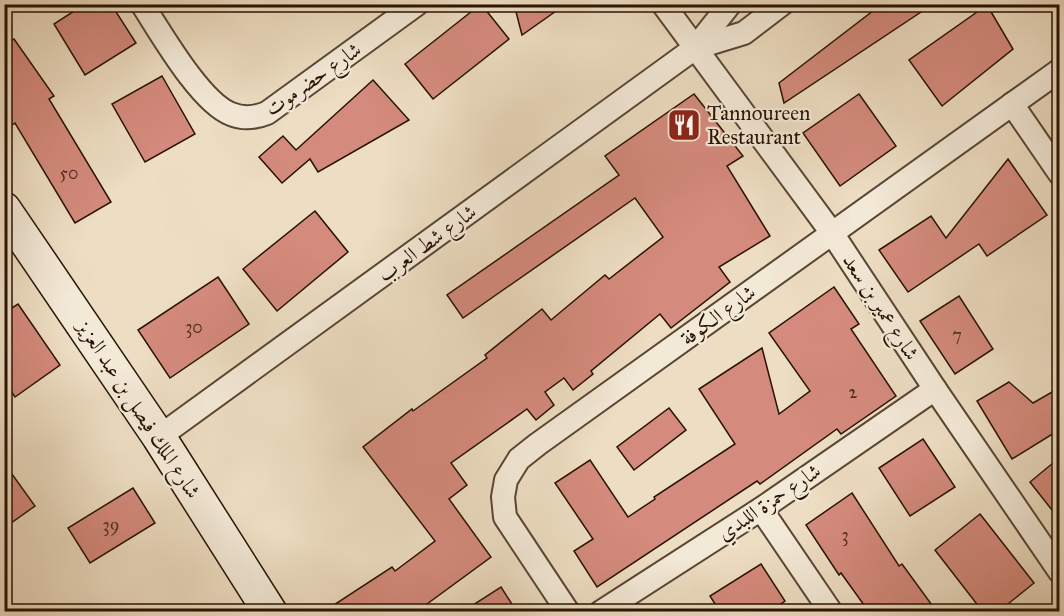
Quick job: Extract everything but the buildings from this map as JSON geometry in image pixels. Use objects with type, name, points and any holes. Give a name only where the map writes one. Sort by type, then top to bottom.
[{"type":"main road","name":"شارع الملك فيصل بن عبد العزيز","points":[[4,209],[159,437],[270,612]]},
{"type":"street","name":"شارع حضرموت","points":[[142,4],[207,96],[230,114],[249,118],[267,114],[391,12],[417,4]]},
{"type":"street","name":"شارع عمير بن سعد","points":[[663,4],[832,233],[1059,572]]},
{"type":"street","name":"شارع شط العرب","points":[[159,437],[695,48],[730,4]]},
{"type":"street","name":"شارع شط العرب","points":[[695,48],[744,33],[782,4]]},
{"type":"street","name":"شارع الكوفة","points":[[568,612],[505,517],[502,497],[506,480],[519,459],[1059,70]]},
{"type":"street","points":[[1012,104],[1059,174]]},
{"type":"street","name":"شارع حمزة اللبدي","points":[[601,612],[761,509],[935,389]]},
{"type":"street","points":[[761,509],[831,612]]},
{"type":"place","name":"Tannoureen Restaurant","points":[[684,125]]}]
